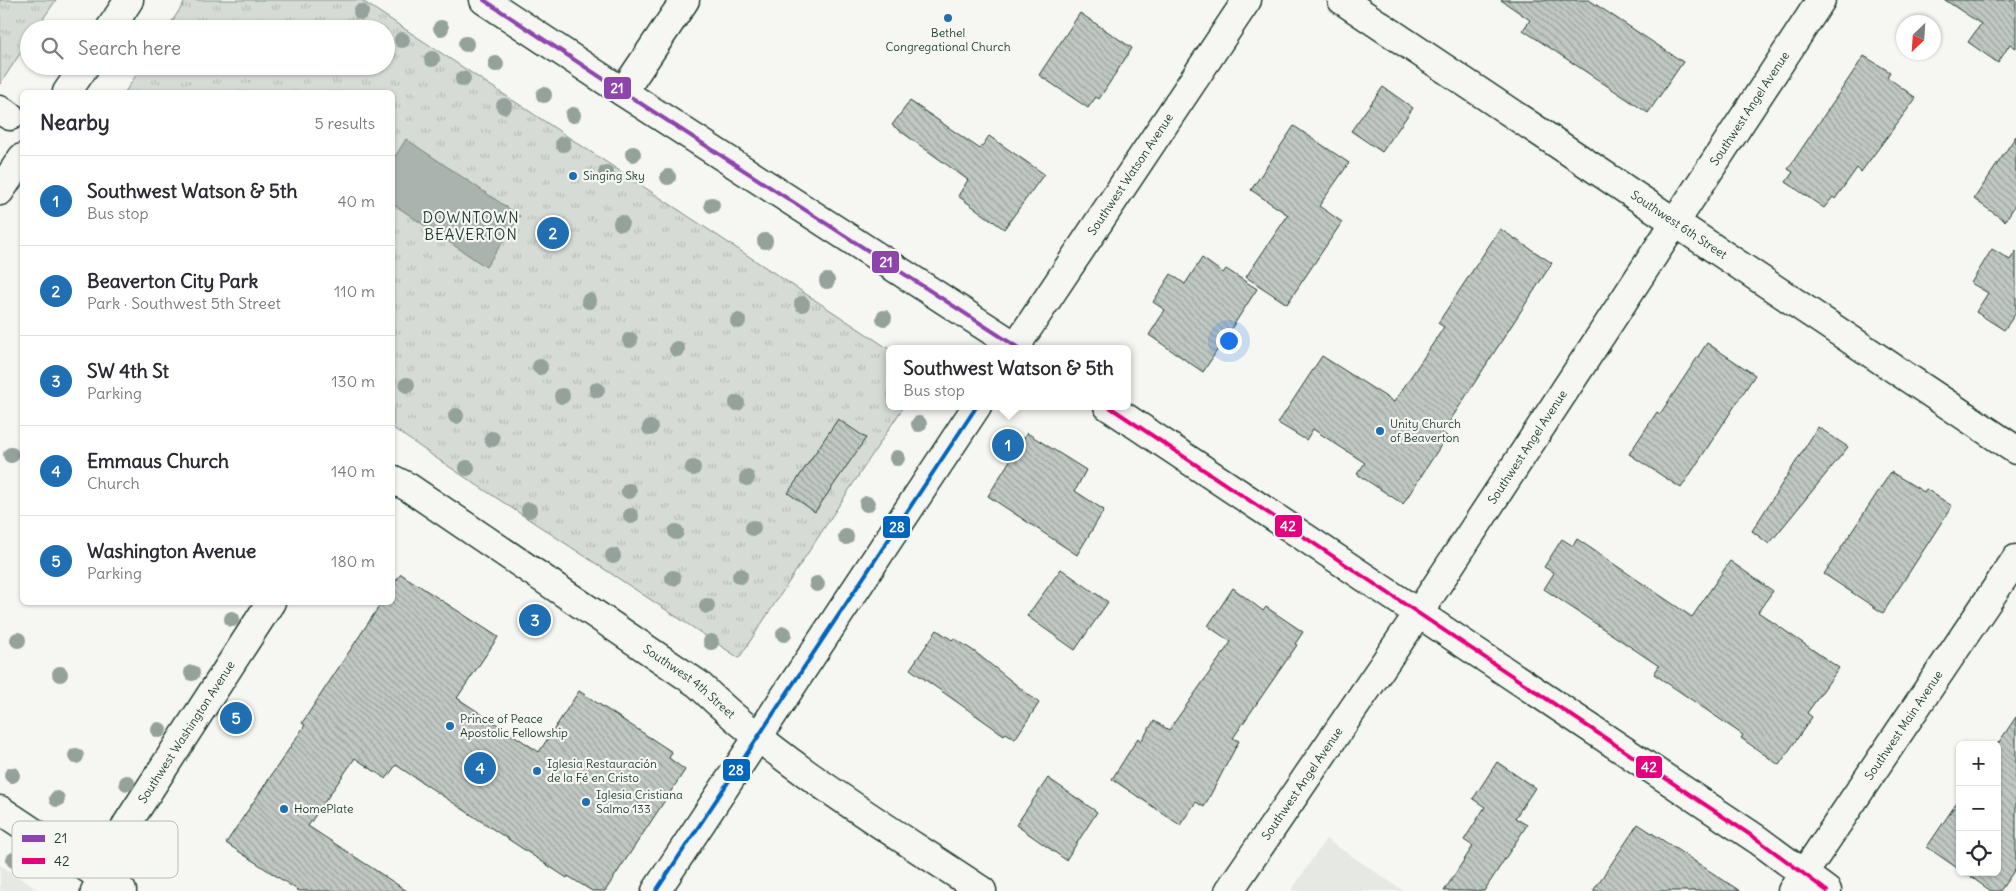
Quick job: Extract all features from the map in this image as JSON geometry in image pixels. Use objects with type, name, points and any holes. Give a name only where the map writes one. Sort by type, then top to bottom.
[{"type":"street","points":[[116,20],[129,0]]},
{"type":"street","points":[[484,0],[1011,345]]},
{"type":"street","points":[[623,92],[685,0]]},
{"type":"street","name":"Southwest Watson Avenue","points":[[1018,345],[1247,0]]},
{"type":"street","name":"Southwest 6th Street","points":[[1342,0],[2016,450]]},
{"type":"street","name":"Southwest Angel Avenue","points":[[1229,891],[1418,614],[1821,0]]},
{"type":"street","points":[[68,90],[78,75]]},
{"type":"street","points":[[0,191],[20,161]]},
{"type":"street","points":[[656,891],[974,410]]},
{"type":"street","points":[[1114,410],[1758,840],[1798,882],[1827,891]]},
{"type":"street","name":"Southwest 4th Street","points":[[395,480],[408,487],[698,684],[724,710],[797,768],[982,891]]},
{"type":"street","name":"Southwest Main Avenue","points":[[1798,882],[2016,559]]},
{"type":"street","name":"Southwest Washington Avenue","points":[[129,821],[269,605]]},
{"type":"street","points":[[0,810],[15,821]]},
{"type":"street","points":[[94,878],[107,887]]},
{"type":"shaded area","points":[[406,139],[520,216],[486,267],[395,205],[395,157]]},
{"type":"shaded area","points":[[1326,839],[1404,891],[1291,891]]},
{"type":"shaded area","points":[[0,865],[12,873],[12,878],[20,878],[39,891],[0,891]]},
{"type":"green space","points":[[0,0],[56,0],[42,20],[20,20],[20,54],[0,84]]},
{"type":"green space","points":[[186,0],[361,0],[391,20],[173,20]]},
{"type":"green space","points":[[395,22],[886,347],[886,410],[901,410],[739,658],[395,429],[395,90],[126,90],[136,75],[395,75]]},
{"type":"building","points":[[1501,0],[1589,0],[1683,62],[1648,113],[1523,30],[1530,20]]},
{"type":"building","points":[[1945,0],[2016,0],[2016,48],[2010,44],[1998,63],[1968,42],[1981,24]]},
{"type":"building","points":[[1080,13],[1132,48],[1099,99],[1096,97],[1088,108],[1039,75]]},
{"type":"building","points":[[1864,56],[1890,72],[1887,77],[1916,98],[1861,172],[1857,168],[1835,199],[1833,197],[1824,208],[1786,182],[1793,172],[1788,169]]},
{"type":"building","points":[[1383,87],[1413,108],[1382,152],[1351,131]]},
{"type":"building","points":[[910,101],[980,149],[989,136],[1044,174],[1004,229],[958,196],[968,180],[892,125]]},
{"type":"building","points":[[1294,126],[1349,163],[1319,206],[1342,222],[1287,304],[1246,277],[1288,215],[1251,190]]},
{"type":"building","points":[[2016,136],[2016,204],[2005,221],[1974,199]]},
{"type":"building","points":[[1500,229],[1552,263],[1442,433],[1447,436],[1403,504],[1357,474],[1365,463],[1313,429],[1306,440],[1278,423],[1322,356],[1394,402],[1444,327],[1438,323]]},
{"type":"building","points":[[1992,249],[2010,260],[2016,251],[2016,313],[2004,330],[1976,312],[1988,293],[1971,283]]},
{"type":"building","points":[[1202,258],[1223,273],[1226,269],[1257,289],[1203,372],[1149,335],[1165,310],[1153,302],[1171,274],[1185,284]]},
{"type":"building","points":[[1707,343],[1755,375],[1681,488],[1629,454],[1657,412],[1660,414]]},
{"type":"building","points":[[838,419],[866,438],[815,512],[788,493]]},
{"type":"building","points":[[1818,427],[1848,447],[1769,544],[1752,531]]},
{"type":"building","points":[[1027,433],[1086,470],[1075,491],[1104,510],[1077,555],[988,496]]},
{"type":"building","points":[[1891,472],[1924,492],[1926,489],[1952,506],[1883,613],[1824,574]]},
{"type":"building","points":[[1562,539],[1573,546],[1577,539],[1692,617],[1730,561],[1773,591],[1758,612],[1839,668],[1807,713],[1812,717],[1779,765],[1741,738],[1743,735],[1654,674],[1659,666],[1544,589],[1554,573],[1544,567]]},
{"type":"building","points":[[1061,569],[1108,602],[1075,650],[1027,616]]},
{"type":"building","points":[[401,574],[498,637],[457,698],[539,752],[579,691],[672,752],[669,758],[685,770],[605,891],[592,891],[568,876],[567,878],[396,765],[386,779],[355,758],[308,826],[407,891],[299,891],[226,843],[305,725],[302,723],[380,605],[395,605],[395,582]]},
{"type":"building","points":[[1233,588],[1263,611],[1266,607],[1303,632],[1295,644],[1297,645],[1233,738],[1239,741],[1204,807],[1196,802],[1180,825],[1112,779],[1138,738],[1141,741],[1154,721],[1169,730],[1231,642],[1208,626]]},
{"type":"building","points":[[937,630],[952,640],[954,638],[975,652],[1039,703],[1015,739],[1006,733],[1004,735],[910,669]]},
{"type":"building","points":[[2016,717],[2016,868],[2000,891],[1991,891],[1970,876],[2001,876],[2000,741]]},
{"type":"building","points":[[1497,762],[1535,788],[1515,818],[1527,825],[1484,891],[1444,891],[1473,846],[1464,840],[1485,807],[1473,799]]},
{"type":"building","points":[[1048,778],[1097,812],[1066,860],[1016,825]]},
{"type":"building","points":[[1956,804],[1956,867],[1927,847]]},
{"type":"building","points":[[1638,824],[1740,891],[1593,891]]},
{"type":"transit line","name":"21","points":[[484,0],[1014,345]]},
{"type":"transit line","name":"28","points":[[656,891],[974,410]]},
{"type":"transit line","name":"42","points":[[1114,410],[1758,840],[1827,891]]},
{"type":"place","name":"Bethel Congregational Church","points":[[948,18]]},
{"type":"place","name":"Singing Sky","points":[[573,176]]},
{"type":"place","name":"Beaverton City Park","points":[[553,233]]},
{"type":"place","name":"Unity Church of Beaverton","points":[[1380,431]]},
{"type":"place","name":"Southwest Watson & 5th","points":[[1008,445]]},
{"type":"place","name":"SW 4th St","points":[[535,620]]},
{"type":"place","name":"Washington Avenue","points":[[236,718]]},
{"type":"place","name":"Prince of Peace Apostolic Fellowship","points":[[450,726]]},
{"type":"place","name":"Emmaus Church","points":[[480,768]]},
{"type":"place","name":"Iglesia Restauración de la Fé en Cristo","points":[[537,771]]},
{"type":"place","name":"Iglesia Cristiana Salmo 133","points":[[586,802]]},
{"type":"place","name":"HomePlate","points":[[284,809]]},
{"type":"district","name":"DOWNTOWN BEAVERTON","points":[[471,226]]}]
